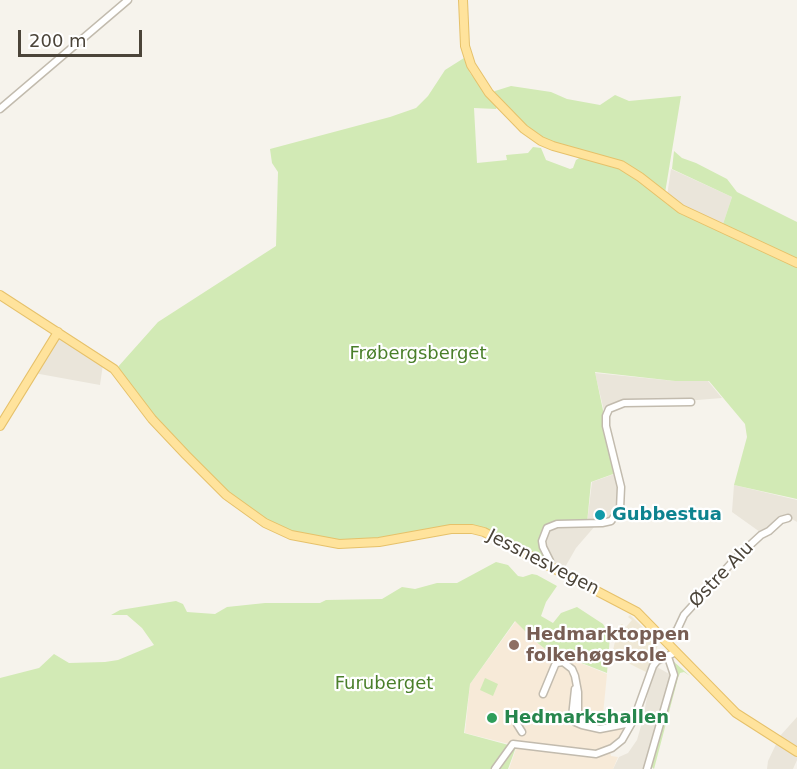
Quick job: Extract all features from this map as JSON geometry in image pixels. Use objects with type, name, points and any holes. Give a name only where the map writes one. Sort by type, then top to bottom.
[{"type":"main road","points":[[463,0],[464,35],[471,65],[489,93],[524,129],[553,146],[621,165],[681,209],[797,263]]},
{"type":"main road","name":"Jessnesvegen","points":[[0,295],[114,369],[153,419],[226,495],[253,516],[291,535],[313,541],[350,544],[378,542],[451,529],[472,529],[489,534],[632,608],[643,616],[736,713],[797,752]]},
{"type":"main road","points":[[0,426],[58,332]]},
{"type":"street","points":[[0,109],[129,0]]},
{"type":"street","points":[[550,566],[542,541],[547,528],[557,524],[610,521],[620,509],[621,487],[606,426],[609,409],[624,403],[691,402]]},
{"type":"street","name":"Østre Alu","points":[[665,640],[677,630],[684,615],[736,558],[761,535],[781,520],[788,518]]},
{"type":"street","points":[[495,769],[513,744],[596,754],[605,752],[622,740],[632,723],[653,666],[657,661],[676,652]]},
{"type":"street","points":[[647,769],[674,675],[668,657]]},
{"type":"street","points":[[543,694],[557,663],[567,664],[572,669],[577,682],[578,712],[582,725],[600,729],[632,723]]},
{"type":"street","points":[[517,724],[522,732]]},
{"type":"shaded area","points":[[671,169],[732,197],[722,227],[667,196]]},
{"type":"shaded area","points":[[61,338],[103,364],[100,385],[34,373],[55,339]]},
{"type":"shaded area","points":[[595,373],[675,381],[708,381],[722,398],[624,402],[605,415]]},
{"type":"shaded area","points":[[617,473],[620,504],[610,521],[587,523],[592,482]]},
{"type":"shaded area","points":[[734,485],[797,500],[797,522],[790,518],[767,537],[732,512]]},
{"type":"shaded area","points":[[557,525],[595,526],[576,548],[564,569],[556,565],[544,547],[546,532]]},
{"type":"shaded area","points":[[630,615],[659,643],[646,672],[612,655],[616,637],[614,629],[622,624],[626,627],[632,620],[628,617]]},
{"type":"shaded area","points":[[516,621],[557,659],[561,655],[607,674],[603,714],[636,719],[626,738],[610,752],[611,756],[618,757],[613,769],[509,769],[517,746],[465,733],[470,684]]},
{"type":"shaded area","points":[[657,667],[671,675],[649,769],[613,769],[619,757],[628,753],[637,740],[652,670]]},
{"type":"shaded area","points":[[797,717],[797,760],[793,769],[767,769],[768,761],[780,736]]},
{"type":"green space","name":"Frøbergsberget","points":[[464,58],[470,73],[497,107],[496,109],[474,108],[477,163],[507,160],[506,155],[528,153],[533,147],[541,148],[546,160],[570,169],[581,157],[622,167],[667,202],[797,265],[797,499],[734,485],[747,437],[745,424],[709,381],[675,381],[595,372],[616,473],[591,482],[587,523],[548,524],[543,530],[540,539],[548,561],[487,531],[473,527],[348,544],[292,533],[239,506],[149,414],[127,379],[117,368],[158,322],[276,246],[278,172],[272,163],[270,149],[416,108],[428,96],[445,70]]},
{"type":"green space","points":[[511,86],[551,92],[567,99],[600,105],[615,95],[629,101],[681,96],[665,193],[608,157],[530,133],[493,95],[495,91]]},
{"type":"green space","points":[[674,151],[682,158],[727,179],[737,192],[797,222],[797,261],[722,227],[732,197],[672,169]]},
{"type":"green space","name":"Furuberget","points":[[496,562],[508,565],[518,576],[537,575],[557,586],[546,602],[541,616],[553,623],[561,613],[577,607],[603,624],[610,636],[607,673],[561,655],[558,659],[515,621],[470,684],[464,733],[516,747],[508,769],[0,769],[0,678],[39,668],[54,654],[69,663],[105,662],[118,660],[154,645],[142,628],[127,615],[111,615],[120,610],[176,601],[183,604],[187,612],[215,614],[227,607],[265,603],[320,603],[326,600],[382,599],[402,587],[415,589],[437,583],[457,583]]},
{"type":"green space","points":[[673,661],[690,676],[684,672],[680,673],[678,678],[654,769],[651,766],[651,759],[676,675]]},
{"type":"green space","points":[[485,678],[498,684],[493,696],[480,690]]},
{"type":"place","name":"Gubbestua","points":[[600,515]]},
{"type":"place","name":"Hedmarktoppen folkehøgskole","points":[[514,645]]},
{"type":"place","name":"Hedmarkshallen","points":[[492,718]]}]
